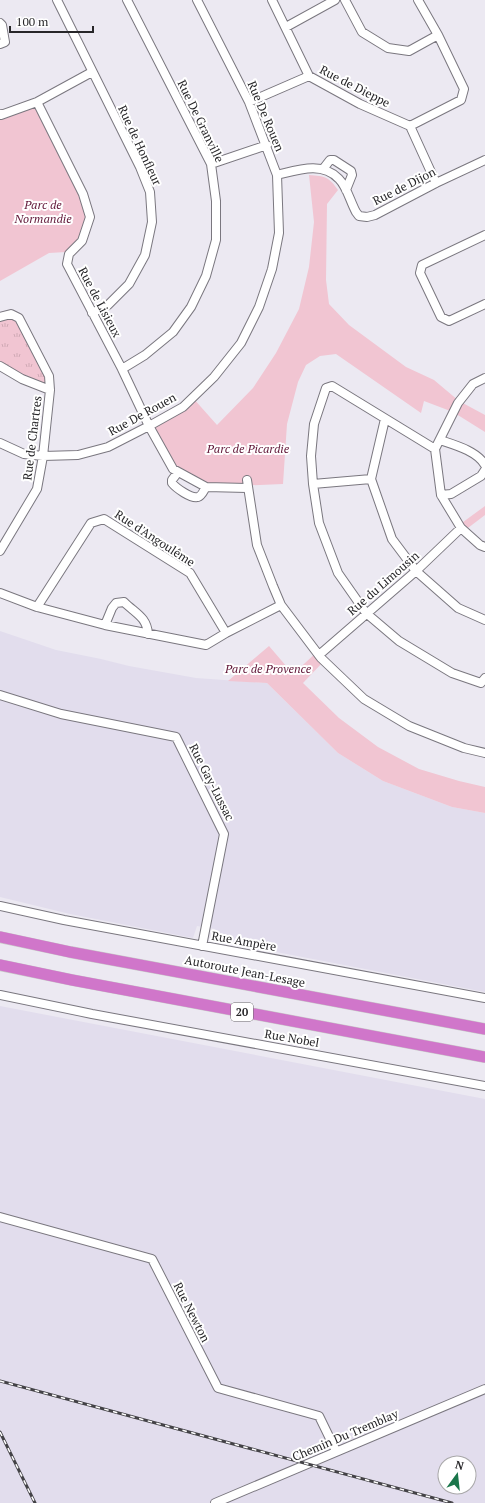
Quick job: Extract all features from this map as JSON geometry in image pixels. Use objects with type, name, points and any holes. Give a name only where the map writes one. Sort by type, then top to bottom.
[{"type":"highway","name":"Autoroute Jean-Lesage","points":[[0,937],[62,950],[485,1029]]},
{"type":"highway","name":"20","points":[[0,965],[72,980],[485,1057]]},
{"type":"street","name":"Rue de Honfleur","points":[[57,0],[140,166],[150,192],[152,222],[145,255],[129,284],[108,305],[92,313]]},
{"type":"street","name":"Rue De Granville","points":[[122,369],[145,355],[173,332],[191,307],[206,276],[216,240],[216,201],[211,164],[127,0]]},
{"type":"street","name":"Rue De Rouen","points":[[0,443],[24,454],[43,456],[78,455],[108,447],[150,426],[183,407],[214,377],[241,343],[259,307],[272,269],[279,232],[277,175],[267,145],[249,102],[197,0]]},
{"type":"street","name":"Rue de Dieppe","points":[[272,0],[309,76],[360,104],[410,126]]},
{"type":"street","points":[[286,27],[335,0]]},
{"type":"street","points":[[345,0],[362,32],[388,48],[409,51],[438,35]]},
{"type":"street","points":[[418,0],[438,35],[464,89],[461,100],[410,126],[436,183]]},
{"type":"street","points":[[0,23],[5,42],[0,44]]},
{"type":"street","points":[[0,114],[1,115],[37,102],[92,72]]},
{"type":"street","points":[[249,102],[309,76]]},
{"type":"street","name":"Rue de Lisieux","points":[[37,102],[83,194],[90,217],[82,241],[69,254],[67,264],[150,426],[173,469],[178,472]]},
{"type":"street","points":[[211,164],[267,145]]},
{"type":"street","points":[[277,175],[308,168],[323,168],[330,160],[334,160],[351,171],[352,175],[346,190]]},
{"type":"street","name":"Rue de Dijon","points":[[323,168],[339,179],[359,216],[367,217],[375,215],[436,183],[485,160]]},
{"type":"street","points":[[485,235],[422,265],[420,273],[441,317],[449,321],[485,304]]},
{"type":"street","name":"Rue de Chartres","points":[[0,317],[12,314],[19,318],[49,376],[50,390],[43,456],[37,489],[0,551]]},
{"type":"street","points":[[0,366],[22,379],[50,390]]},
{"type":"street","points":[[485,378],[473,384],[458,403],[436,449],[441,495],[461,528],[480,545],[485,547]]},
{"type":"street","points":[[436,449],[332,386],[326,388],[314,424],[311,456],[312,484],[319,523],[338,573],[366,613],[399,641],[452,673],[481,683],[485,678]]},
{"type":"street","points":[[385,418],[371,479],[392,539],[416,571],[458,608],[485,620]]},
{"type":"street","points":[[440,440],[459,446],[476,456],[485,465]]},
{"type":"street","points":[[441,495],[451,494],[481,476],[485,470]]},
{"type":"street","points":[[206,487],[200,496],[196,498],[176,488],[172,483],[172,480],[178,472],[206,487],[247,484],[257,545],[281,605],[319,654],[364,699],[409,726],[464,748],[485,752]]},
{"type":"street","points":[[312,484],[371,479]]},
{"type":"street","name":"Rue d'Angoulême","points":[[37,607],[91,523],[104,518],[190,573],[226,633]]},
{"type":"street","name":"Rue du Limousin","points":[[319,654],[416,571],[461,528]]},
{"type":"street","points":[[0,593],[37,607],[104,625],[206,645],[281,605]]},
{"type":"street","points":[[104,625],[116,603],[124,602],[142,618],[147,625],[148,634]]},
{"type":"street","name":"Rue Gay-Lussac","points":[[0,695],[61,714],[176,737],[224,834],[202,946]]},
{"type":"street","name":"Rue Ampère","points":[[0,906],[57,919],[485,998]]},
{"type":"street","name":"Rue Nobel","points":[[0,995],[92,1014],[485,1086]]},
{"type":"street","name":"Rue Newton","points":[[0,1217],[152,1259],[218,1388],[319,1416],[336,1451]]},
{"type":"street","name":"Chemin Du Tremblay","points":[[214,1503],[485,1389]]},
{"type":"shaded area","points":[[0,631],[56,650],[129,666],[196,678],[267,683],[338,753],[383,781],[452,807],[485,813],[485,992],[213,940],[215,929],[197,926],[193,938],[70,914],[0,897]]},
{"type":"shaded area","points":[[0,1006],[485,1099],[485,1503],[0,1503]]},
{"type":"green space","name":"Parc de Normandie","points":[[37,102],[90,217],[82,241],[66,252],[49,253],[0,281],[0,114]]},
{"type":"green space","name":"Parc de Picardie","points":[[309,175],[326,178],[332,182],[338,190],[327,204],[326,280],[329,304],[349,325],[406,367],[434,380],[459,401],[485,415],[485,432],[453,412],[424,401],[421,413],[336,354],[320,356],[306,365],[298,382],[287,424],[283,484],[206,487],[173,469],[149,426],[193,398],[217,425],[253,388],[276,353],[299,309],[309,267],[314,222]]},
{"type":"green space","points":[[0,317],[19,318],[49,376],[50,390],[0,366]]},
{"type":"green space","points":[[485,506],[485,515],[464,531],[459,525]]},
{"type":"green space","name":"Parc de Provence","points":[[269,646],[293,674],[317,652],[324,661],[303,683],[339,718],[378,747],[419,769],[485,787],[485,813],[452,807],[383,781],[338,753],[267,683],[228,681]]},
{"type":"railway","points":[[0,1381],[452,1503]]},
{"type":"railway","points":[[0,1432],[35,1503]]}]
